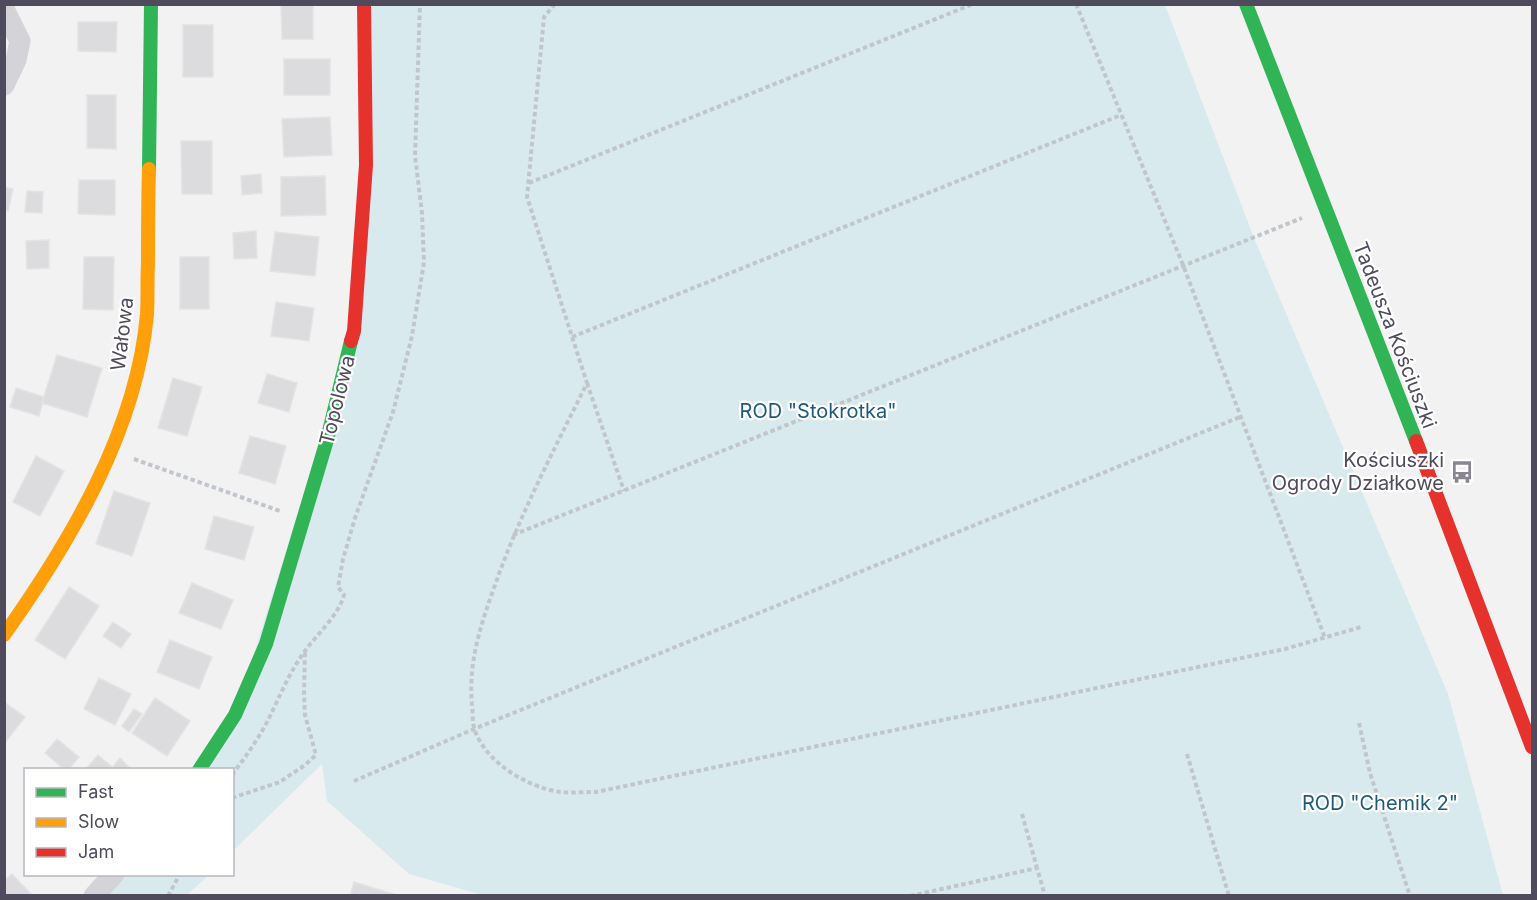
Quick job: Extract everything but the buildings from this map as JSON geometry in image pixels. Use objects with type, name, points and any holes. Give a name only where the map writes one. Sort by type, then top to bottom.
[{"type":"street","name":"Wałowa","points":[[4,635],[45,577],[88,499],[131,399],[139,367],[147,314],[151,4]]},
{"type":"street","name":"Topolowa","points":[[200,768],[235,715],[266,644],[327,440],[354,330],[366,165],[364,4]]},
{"type":"street","name":"Tadeusza Kościuszki","points":[[1246,4],[1533,747]]},
{"type":"street","points":[[4,9],[20,41],[16,60],[4,85]]},
{"type":"street","points":[[94,896],[112,876]]},
{"type":"path","points":[[234,772],[269,718],[305,650],[341,607],[344,595],[338,587],[343,559],[362,497],[393,412],[412,336],[424,262],[416,156],[420,4]]},
{"type":"path","points":[[555,4],[544,17],[527,197],[624,490]]},
{"type":"path","points":[[529,183],[973,4]]},
{"type":"path","points":[[1076,4],[1183,265],[1325,638]]},
{"type":"path","points":[[572,338],[1121,115]]},
{"type":"path","points":[[512,535],[1325,209]]},
{"type":"path","points":[[587,383],[512,535],[487,607],[474,654],[471,690],[474,729],[484,750],[507,769],[530,783],[560,792],[596,792],[1285,649],[1361,627]]},
{"type":"path","points":[[354,782],[474,729],[1240,417]]},
{"type":"path","points":[[111,450],[304,520]]},
{"type":"path","points":[[234,797],[280,782],[316,755],[305,715],[305,650]]},
{"type":"path","points":[[1359,723],[1370,773],[1410,896]]},
{"type":"path","points":[[1188,754],[1229,896]]},
{"type":"path","points":[[1022,814],[1045,896]]},
{"type":"path","points":[[910,896],[1037,868]]},
{"type":"path","points":[[168,896],[179,876]]},
{"type":"green space","name":"ROD \"Stokrotka\"","points":[[364,5],[1165,5],[1254,238],[1448,694],[1503,895],[482,895],[409,874],[327,801],[322,764],[234,850],[234,768],[200,768],[235,715],[354,331]]},
{"type":"green space","points":[[113,876],[208,876],[187,895],[94,896]]},
{"type":"traffic: fast","points":[[149,169],[151,4]]},
{"type":"traffic: fast","points":[[1246,4],[1416,441]]},
{"type":"traffic: fast","points":[[200,768],[235,715],[266,644],[327,440],[351,341]]},
{"type":"traffic: slow","points":[[4,635],[76,523],[115,442],[130,400],[141,357],[147,314],[149,169]]},
{"type":"traffic: jam","points":[[351,341],[354,331],[366,165],[364,4]]},
{"type":"traffic: jam","points":[[1416,441],[1532,747]]},
{"type":"place","name":"Kościuszki Ogrody Działkowe","points":[[1462,472]]},
{"type":"park label","name":"ROD \"Chemik 2\"","points":[[1380,803]]}]
